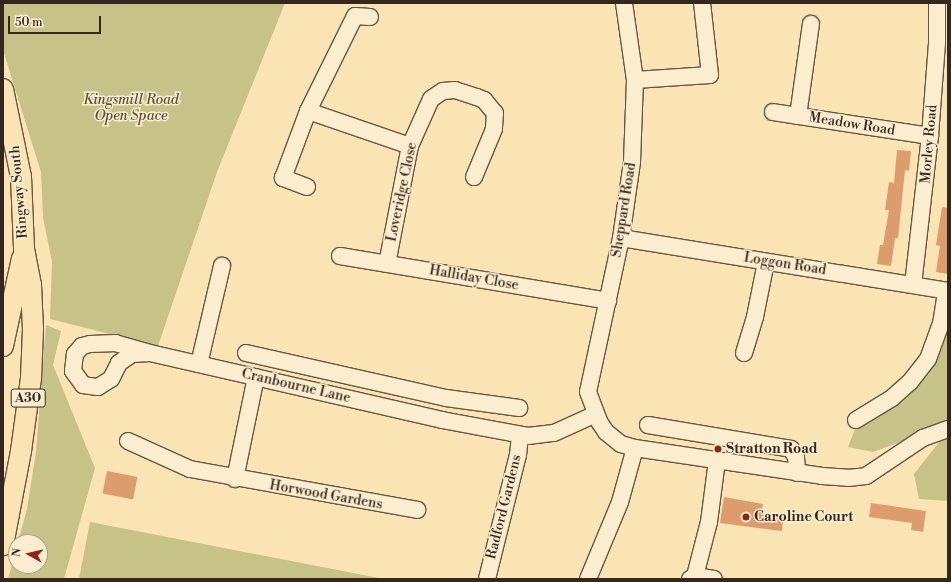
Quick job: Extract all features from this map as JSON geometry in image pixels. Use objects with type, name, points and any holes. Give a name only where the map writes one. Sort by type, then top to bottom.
[{"type":"main road","name":"Ringway South","points":[[3,89],[21,177],[24,249],[32,292],[33,329],[31,378],[21,451],[3,545]]},
{"type":"main road","name":"Ringway South","points":[[3,346],[24,249]]},
{"type":"street","name":"Sheppard Road","points":[[596,414],[588,392],[589,383],[621,238],[632,162],[635,80],[624,3]]},
{"type":"street","points":[[635,80],[710,75],[702,3]]},
{"type":"street","name":"Morley Road","points":[[913,285],[930,136],[937,42],[937,3]]},
{"type":"street","points":[[308,187],[283,178],[308,111],[355,16],[370,17]]},
{"type":"street","points":[[798,116],[811,24]]},
{"type":"street","name":"Loveridge Close","points":[[387,264],[410,146],[426,107],[436,94],[454,90],[477,96],[492,109],[496,119],[474,177]]},
{"type":"street","points":[[308,111],[410,146]]},
{"type":"street","name":"Meadow Road","points":[[773,112],[930,136]]},
{"type":"street","name":"Loggon Road","points":[[621,238],[947,291]]},
{"type":"street","name":"Halliday Close","points":[[340,256],[608,301]]},
{"type":"street","points":[[744,353],[755,317],[766,262]]},
{"type":"street","points":[[199,364],[222,266]]},
{"type":"street","points":[[856,420],[892,398],[910,382],[928,359],[941,324],[947,291]]},
{"type":"street","name":"Cranbourne Lane","points":[[150,353],[442,420],[520,435],[538,437],[554,434],[596,414]]},
{"type":"street","name":"Cranbourne Lane","points":[[246,353],[446,398],[519,408]]},
{"type":"street","points":[[235,479],[256,377]]},
{"type":"street","points":[[442,420],[446,398]]},
{"type":"street","points":[[596,414],[606,432],[622,444],[635,448],[797,473],[836,477],[866,476],[923,438],[948,429]]},
{"type":"street","points":[[648,425],[791,448],[796,457],[797,473]]},
{"type":"street","name":"Radford Gardens","points":[[487,579],[518,455],[520,435]]},
{"type":"street","name":"Horwood Gardens","points":[[128,441],[190,469],[235,479],[417,510]]},
{"type":"street","points":[[588,579],[620,502],[635,448]]},
{"type":"street","points":[[714,579],[693,577],[709,522],[717,460]]},
{"type":"green space","name":"Kingsmill Road Open Space","points":[[3,3],[285,3],[217,172],[158,346],[50,319],[52,262],[43,217],[41,172],[3,50]]},
{"type":"green space","points":[[46,325],[61,331],[53,365],[95,468],[64,579],[8,579],[9,574],[48,574],[48,534],[20,534],[27,509],[36,452]]},
{"type":"green space","points":[[948,329],[948,425],[873,452],[848,447],[857,424],[882,413]]},
{"type":"green space","points":[[948,437],[948,501],[919,499],[914,474],[940,441]]},
{"type":"green space","points":[[90,522],[384,579],[79,579]]},
{"type":"building","points":[[897,150],[911,151],[909,171],[905,170],[898,238],[895,238],[891,266],[877,264],[880,245],[883,245],[889,210],[885,210],[889,182],[894,183]]},
{"type":"building","points":[[942,207],[948,208],[948,274],[936,272],[940,246],[936,245]]},
{"type":"building","points":[[107,471],[137,477],[133,499],[103,494]]},
{"type":"building","name":"Caroline Court","points":[[724,497],[763,504],[761,514],[783,519],[782,531],[720,523]]},
{"type":"building","points":[[871,503],[926,511],[923,532],[911,530],[912,523],[869,517]]},
{"type":"place","name":"Stratton Road","points":[[718,449]]},
{"type":"place","name":"Caroline Court","points":[[746,517]]}]
